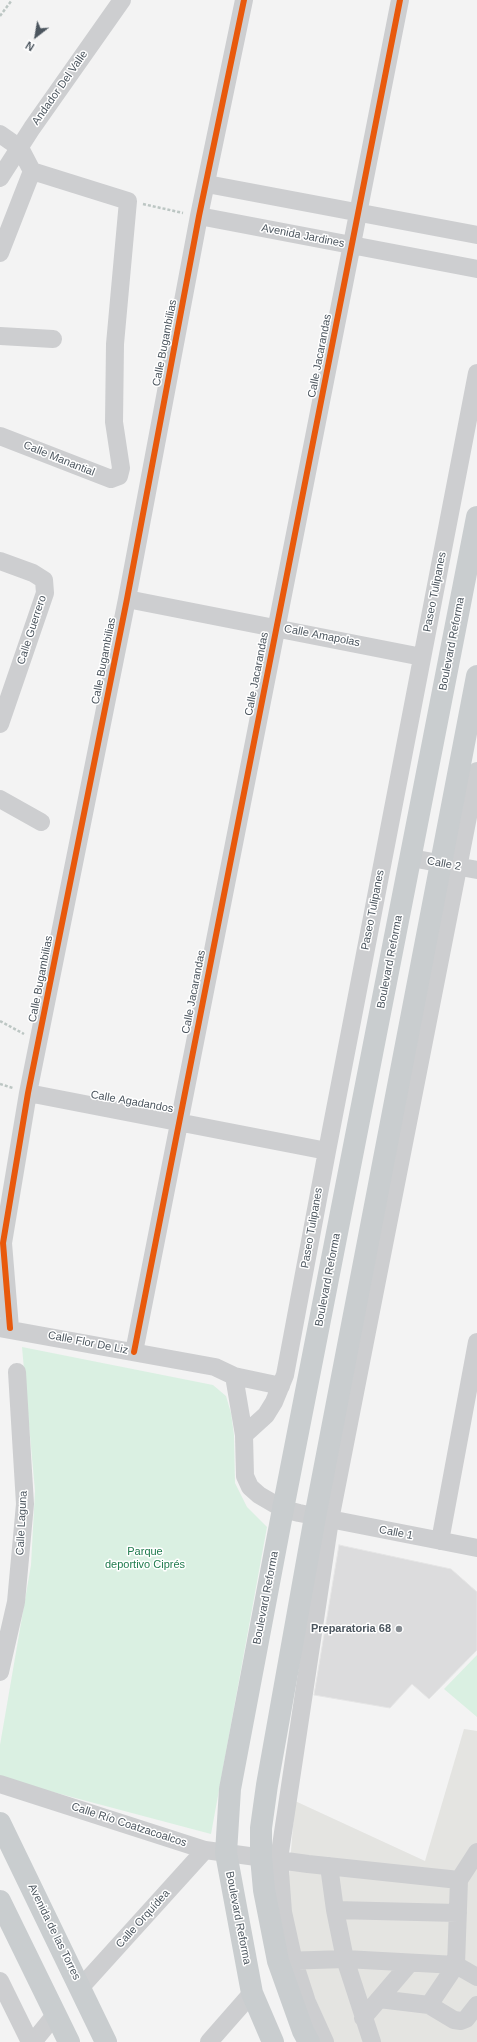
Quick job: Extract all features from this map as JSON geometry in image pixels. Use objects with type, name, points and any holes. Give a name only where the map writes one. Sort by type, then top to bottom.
[{"type":"main road","name":"Boulevard Reforma","points":[[273,2042],[252,1993],[215,1851],[230,1789],[283,1509],[477,517]]},
{"type":"main road","points":[[309,2042],[303,2031],[286,1962],[264,1890],[270,1858],[261,1828],[266,1785],[322,1518],[450,865],[477,676]]},
{"type":"main road","name":"Avenida de las Torres","points":[[0,1823],[81,1987],[106,2042]]},
{"type":"main road","points":[[0,1901],[69,2042]]},
{"type":"street","name":"Andador Del Valle","points":[[0,178],[32,128],[122,0]]},
{"type":"street","name":"Calle Bugambilias","points":[[5,1328],[3,1243],[28,1093],[127,599],[199,216],[207,184],[244,0]]},
{"type":"street","name":"Calle Jacarandas","points":[[134,1352],[276,627],[352,245],[360,213],[400,0]]},
{"type":"street","points":[[0,134],[20,148],[32,171],[128,200]]},
{"type":"street","points":[[0,254],[32,171]]},
{"type":"street","points":[[207,184],[477,236]]},
{"type":"street","name":"Calle Manantial","points":[[0,436],[111,479],[119,476],[121,468],[114,422],[115,344],[128,200]]},
{"type":"street","name":"Avenida Jardines","points":[[199,216],[477,269]]},
{"type":"street","points":[[0,336],[53,339]]},
{"type":"street","name":"Paseo Tulipanes","points":[[244,1435],[266,1415],[285,1376],[477,373]]},
{"type":"street","name":"Calle Guerrero","points":[[0,561],[33,573],[44,580],[45,593],[0,724]]},
{"type":"street","name":"Calle Amapolas","points":[[127,599],[276,627],[422,657]]},
{"type":"street","points":[[450,865],[477,771]]},
{"type":"street","points":[[0,799],[41,822]]},
{"type":"street","name":"Calle 2","points":[[411,858],[477,870]]},
{"type":"street","name":"Calle Agadandos","points":[[28,1093],[179,1121],[327,1151]]},
{"type":"street","name":"Calle Flor De Liz","points":[[5,1328],[215,1367],[234,1376],[281,1386]]},
{"type":"street","points":[[440,1541],[477,1342]]},
{"type":"street","name":"Calle Laguna","points":[[0,1672],[16,1602],[25,1504],[17,1372]]},
{"type":"street","name":"Calle 1","points":[[234,1376],[244,1435],[245,1476],[250,1487],[283,1509],[477,1548]]},
{"type":"street","name":"Calle Río Coatzacoalcos","points":[[0,1784],[215,1851],[329,1866],[459,1880]]},
{"type":"street","name":"Calle Orquídea","points":[[81,1987],[215,1851]]},
{"type":"street","points":[[429,2005],[456,1965],[459,1880],[477,1852]]},
{"type":"street","points":[[329,1866],[335,1910],[345,1959],[372,2042]]},
{"type":"street","points":[[335,1910],[458,1913]]},
{"type":"street","points":[[325,2042],[307,2002],[286,1962],[345,1959],[456,1965],[477,1977]]},
{"type":"street","points":[[363,2018],[410,1963]]},
{"type":"street","points":[[0,1981],[32,2042],[55,2015]]},
{"type":"street","points":[[209,2042],[252,1993]]},
{"type":"street","points":[[379,1999],[429,2005],[454,2020],[461,2021],[466,2019],[477,2005]]},
{"type":"path","points":[[0,16],[12,0]]},
{"type":"path","points":[[128,200],[199,216]]},
{"type":"path","points":[[0,1021],[38,1042]]},
{"type":"shaded area","points":[[464,1729],[477,1731],[477,2042],[334,2042],[297,1957],[288,1888],[295,1801],[425,1861]]},
{"type":"green space","name":"Parque deportivo Ciprés","points":[[22,1347],[213,1385],[226,1396],[231,1413],[234,1435],[235,1483],[247,1507],[267,1527],[211,1834],[0,1778],[0,1745],[31,1565],[35,1491]]},
{"type":"green space","points":[[477,1655],[477,1717],[444,1689]]},
{"type":"building","name":"Preparatoria 68","points":[[339,1545],[451,1569],[477,1592],[477,1650],[429,1699],[412,1684],[390,1708],[314,1695]]},
{"type":"cycle path","points":[[10,1328],[3,1243],[28,1093],[127,599],[199,216],[244,0]]},
{"type":"cycle path","points":[[134,1352],[400,0]]},
{"type":"place","name":"Preparatoria 68","points":[[399,1629]]}]
